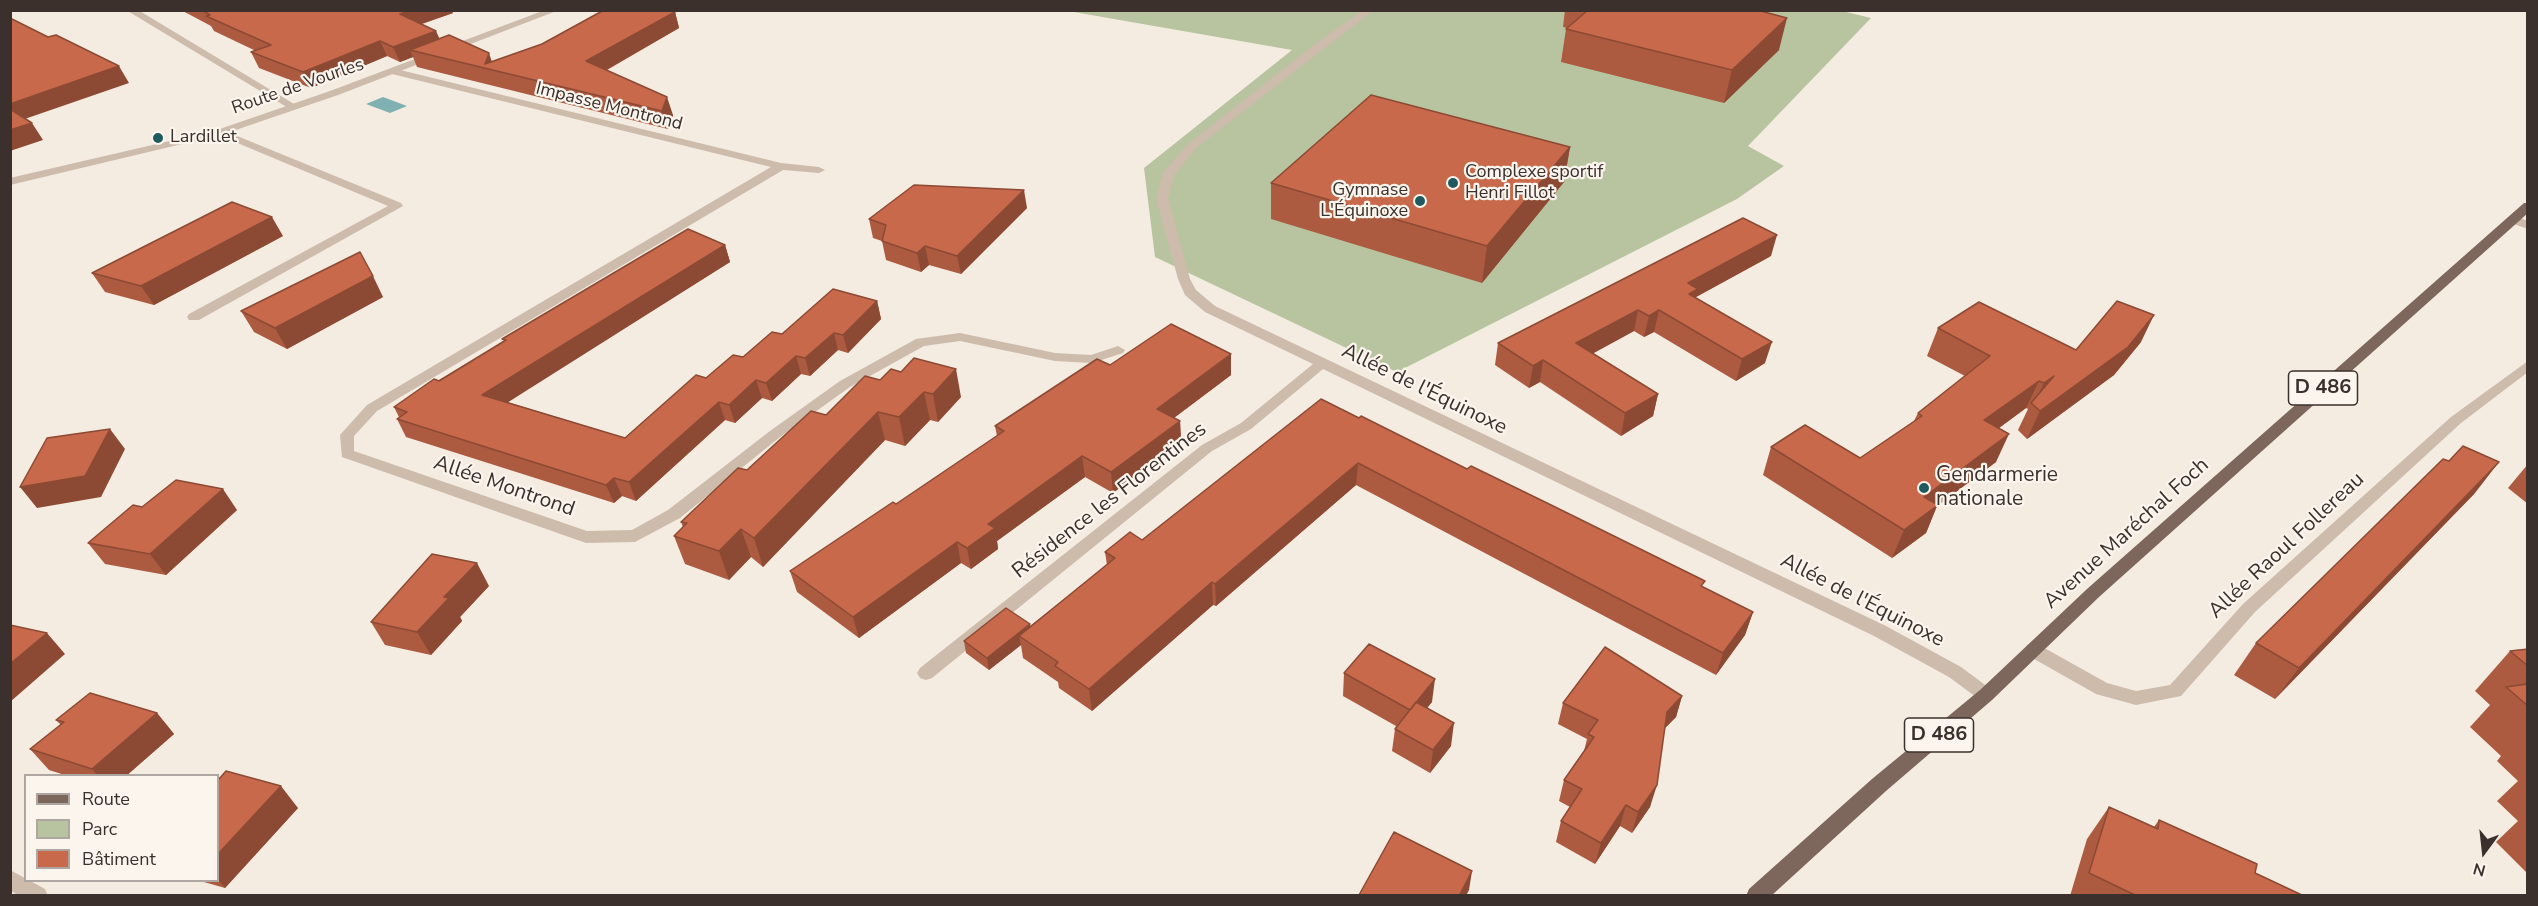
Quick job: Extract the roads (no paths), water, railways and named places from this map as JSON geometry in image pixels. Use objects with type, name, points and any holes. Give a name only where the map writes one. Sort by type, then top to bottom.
[{"type":"main road","name":"Avenue Maréchal Foch","points":[[1756,896],[1879,785],[1986,695],[2093,593],[2528,206]]},
{"type":"street","points":[[130,10],[294,107]]},
{"type":"street","name":"Route de Vourles","points":[[10,182],[220,132],[393,71],[555,10]]},
{"type":"street","name":"Allée de l'Équinoxe","points":[[1370,10],[1312,52],[1192,146],[1168,173],[1162,193],[1184,279],[1197,300],[1210,309],[1321,364],[1880,631],[1955,672],[1986,695]]},
{"type":"street","name":"Impasse Montrond","points":[[393,71],[781,166],[819,170]]},
{"type":"street","points":[[194,317],[397,206],[220,132]]},
{"type":"street","name":"Allée Montrond","points":[[781,166],[372,408],[347,435],[347,454],[586,537],[635,536],[674,514],[775,434],[845,384],[921,342],[960,337],[1055,357],[1083,359],[1092,359],[1118,350]]},
{"type":"street","points":[[2512,219],[2528,225]]},
{"type":"street","name":"Résidence les Florentines","points":[[926,673],[1207,448],[1246,426],[1321,364]]},
{"type":"street","name":"Allée Raoul Follereau","points":[[2033,650],[2102,689],[2136,698],[2175,691],[2249,608],[2456,420],[2528,365]]},
{"type":"street","points":[[10,879],[38,896]]},
{"type":"water","points":[[383,97],[407,106],[390,113],[366,104]]},
{"type":"place","name":"Lardillet","points":[[158,138]]},
{"type":"place","name":"Complexe sportif Henri Fillot","points":[[1453,183]]},
{"type":"place","name":"Gymnase L'Équinoxe","points":[[1420,201]]},
{"type":"place","name":"Gendarmerie nationale","points":[[1924,488]]}]
